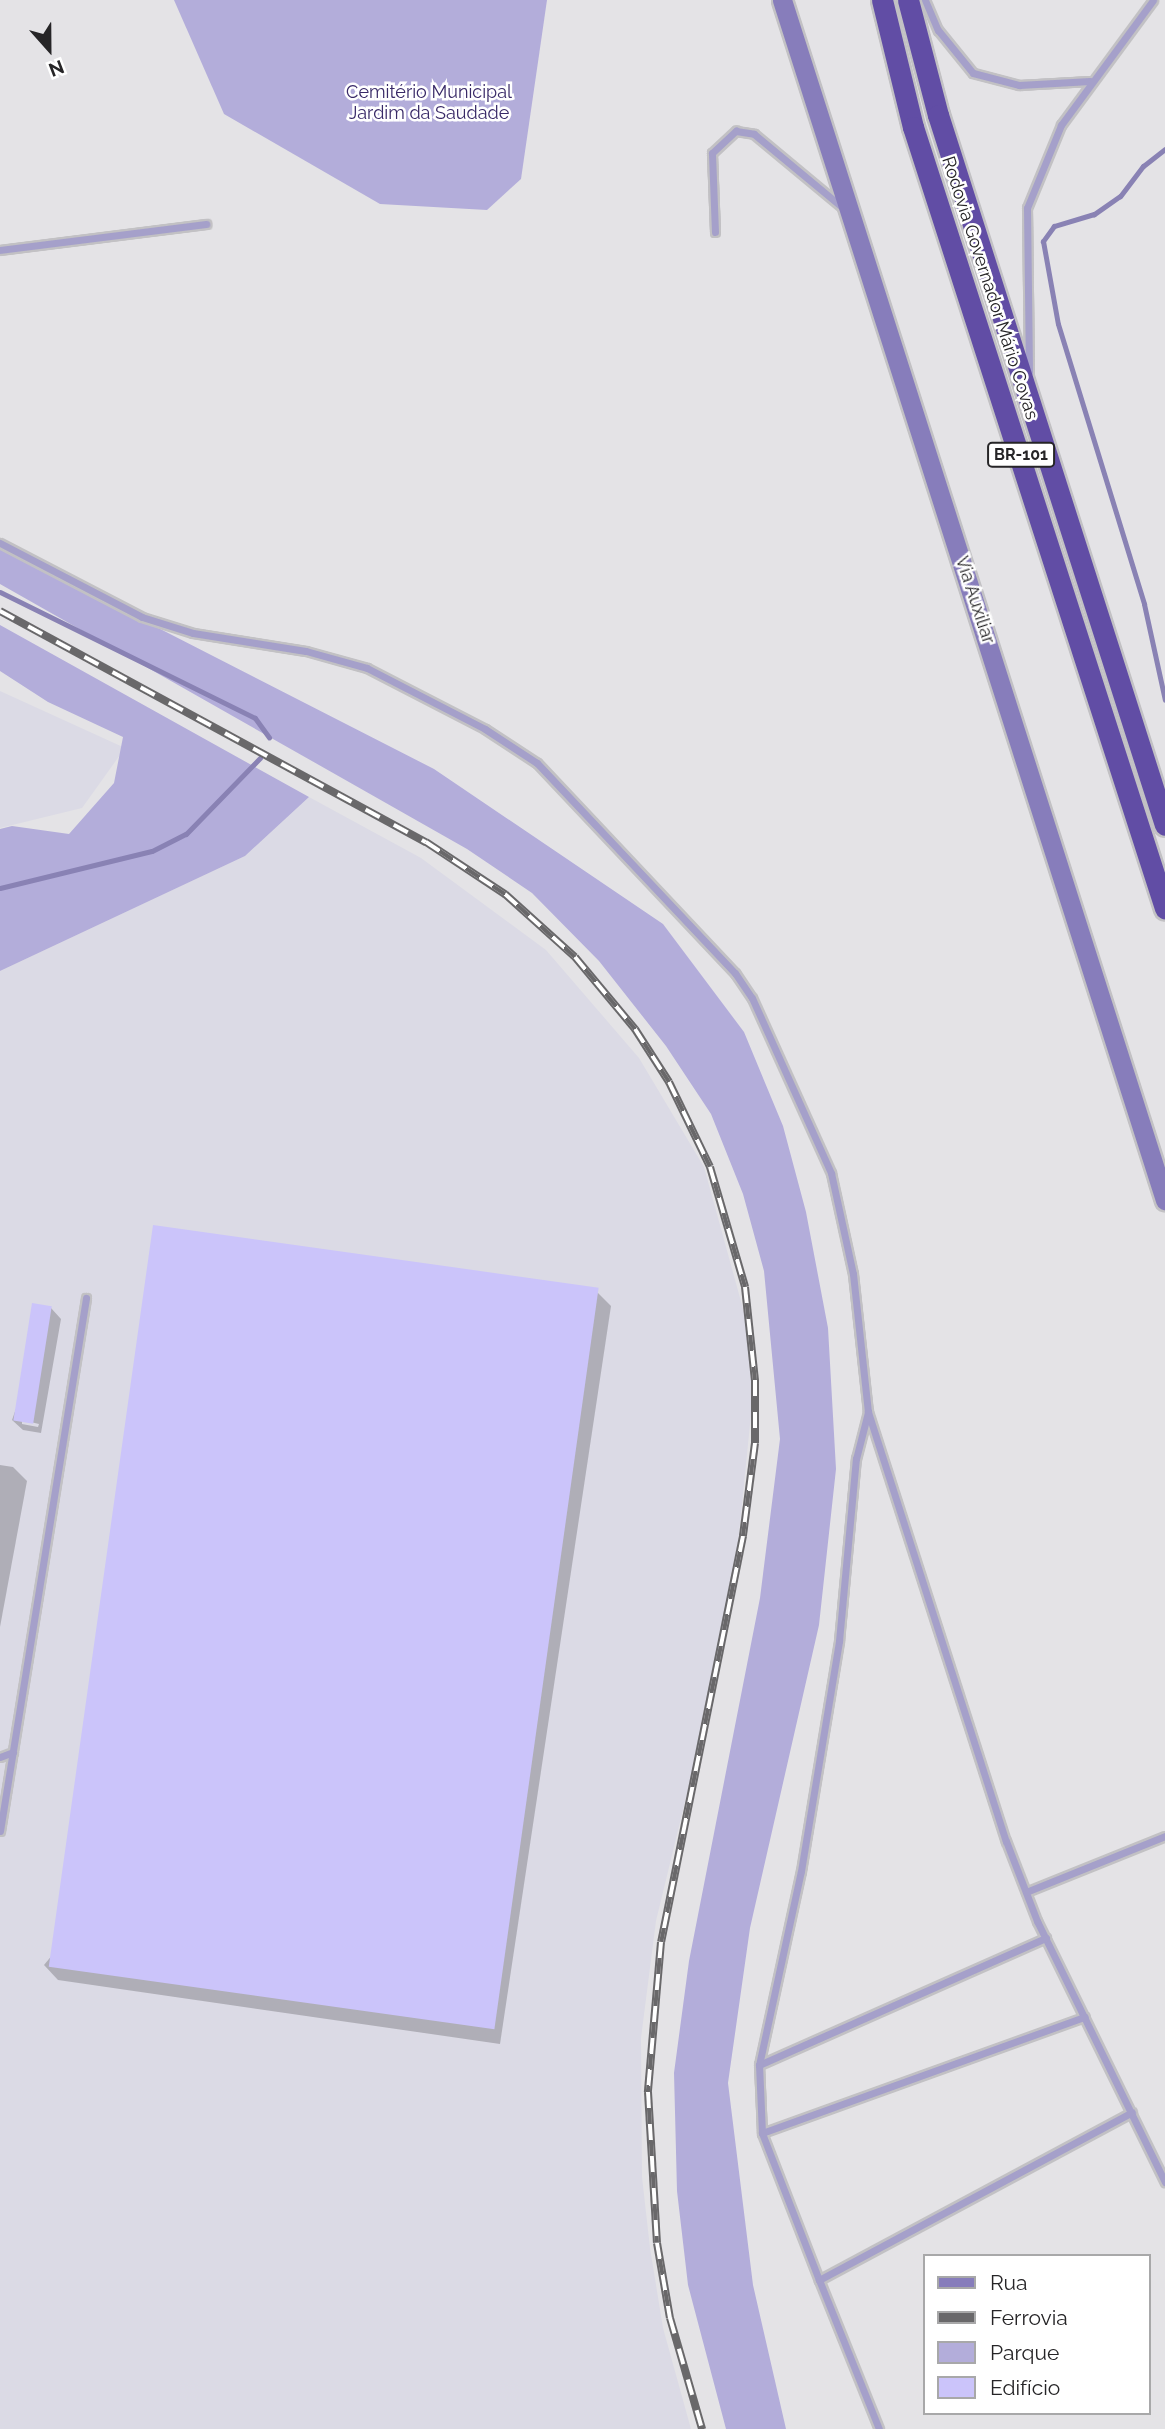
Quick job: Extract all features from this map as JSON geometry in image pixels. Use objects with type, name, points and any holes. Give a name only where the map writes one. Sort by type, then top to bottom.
[{"type":"highway","name":"Rodovia Governador Mário Covas","points":[[882,0],[913,127],[1165,908]]},
{"type":"highway","name":"Rodovia Governador Mário Covas","points":[[908,0],[939,115],[1030,404],[1136,724],[1165,825]]},
{"type":"street","name":"Via Auxiliar","points":[[782,0],[1165,1200]]},
{"type":"lane","points":[[925,0],[938,30],[973,73],[1019,85],[1090,81]]},
{"type":"lane","points":[[1030,404],[1027,208],[1061,125],[1090,81],[1153,0]]},
{"type":"lane","points":[[715,232],[712,153],[736,131],[754,134],[849,212]]},
{"type":"lane","points":[[0,250],[206,224]]},
{"type":"lane","points":[[0,543],[142,617],[193,633],[306,651],[367,668],[472,722],[537,764],[735,973],[751,998],[831,1173],[853,1274],[868,1412],[1026,1892],[1165,2182]]},
{"type":"lane","points":[[0,1831],[86,1298]]},
{"type":"lane","points":[[868,1412],[856,1458],[830,1695],[801,1871],[759,2065],[762,2133],[879,2429]]},
{"type":"lane","points":[[0,1757],[13,1752]]},
{"type":"lane","points":[[1026,1892],[1165,1836]]},
{"type":"lane","points":[[759,2065],[1046,1938]]},
{"type":"lane","points":[[762,2133],[1085,2017]]},
{"type":"lane","points":[[819,2280],[1132,2112]]},
{"type":"shaded area","points":[[0,691],[125,748],[82,808],[0,828]]},
{"type":"shaded area","points":[[309,797],[421,858],[546,950],[639,1058],[704,1167],[745,1316],[753,1395],[731,1612],[656,1921],[641,2038],[642,2177],[650,2248],[663,2328],[691,2429],[0,2429],[0,971],[245,856]]},
{"type":"green space","name":"Cemitério Municipal Jardim da Saudade","points":[[174,0],[547,0],[521,179],[487,210],[380,204],[224,114]]},
{"type":"green space","points":[[0,547],[434,769],[663,924],[744,1032],[783,1126],[806,1212],[828,1328],[836,1469],[819,1625],[750,1928],[728,2083],[753,2285],[786,2429],[726,2429],[688,2285],[677,2191],[674,2073],[689,1961],[760,1598],[780,1439],[764,1271],[743,1194],[711,1114],[666,1046],[599,961],[532,893],[467,849],[0,584]]},
{"type":"green space","points":[[0,625],[309,797],[245,856],[0,971],[0,829],[12,826],[69,834],[114,783],[123,737],[48,702],[0,671]]},
{"type":"building","points":[[153,1225],[599,1288],[494,2029],[49,1967]]},
{"type":"building","points":[[32,1303],[52,1306],[33,1424],[13,1421]]},
{"type":"waterway","points":[[1165,149],[1143,166],[1120,196],[1094,214],[1054,226],[1043,241],[1058,324],[1144,604],[1165,700]]},
{"type":"waterway","points":[[0,592],[255,718],[269,737]]},
{"type":"waterway","points":[[0,888],[152,851],[186,834],[260,758]]},
{"type":"railway","points":[[0,611],[426,842],[505,894],[575,957],[635,1029],[669,1082],[710,1167],[745,1287],[755,1380],[755,1443],[743,1536],[661,1942],[648,2092],[657,2243],[670,2318],[702,2429]]}]
